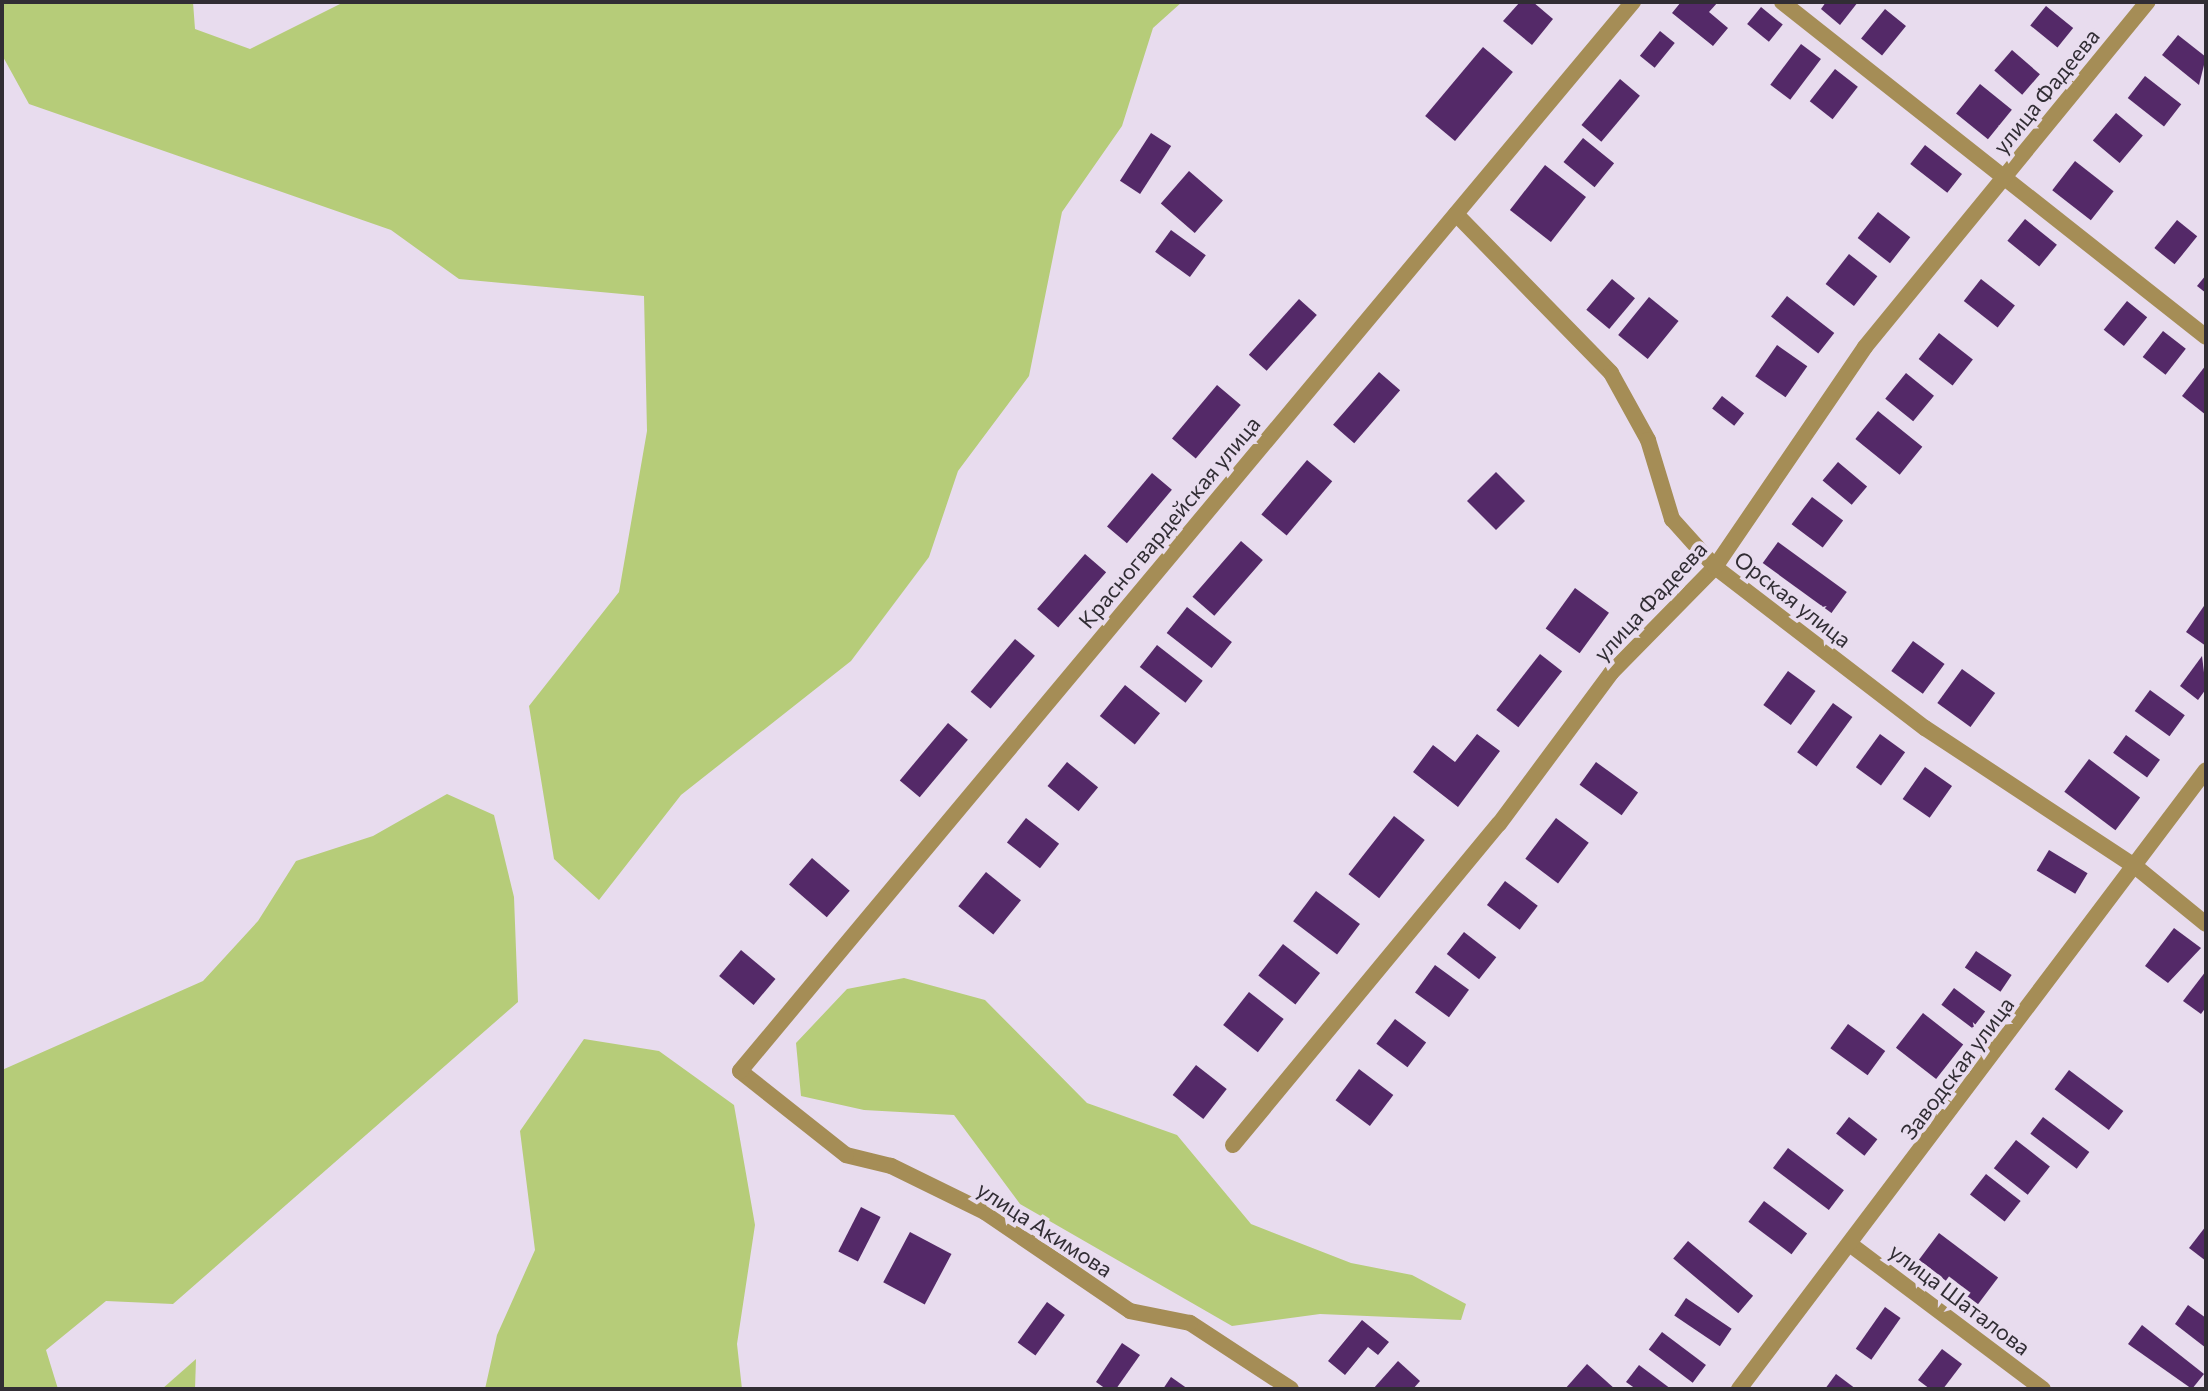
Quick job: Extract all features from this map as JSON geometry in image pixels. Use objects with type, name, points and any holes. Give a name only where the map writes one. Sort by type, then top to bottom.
[{"type":"street","name":"Красногвардейская улица","points":[[740,1071],[1633,2]]},
{"type":"street","points":[[1782,2],[2001,180],[2206,337]]},
{"type":"street","name":"улица Фадеева","points":[[1233,1145],[1499,824],[1611,673],[1715,567],[1865,347],[2147,2]]},
{"type":"street","name":"Орская улица","points":[[1456,214],[1611,373],[1648,440],[1672,519],[1715,567],[1925,728],[2136,867],[2206,924]]},
{"type":"street","name":"Заводская улица","points":[[1739,1389],[1851,1245],[2206,770]]},
{"type":"street","name":"улица Акимова","points":[[740,1071],[846,1155],[891,1166],[985,1212],[1130,1311],[1190,1323],[1291,1389]]},
{"type":"street","name":"улица Шаталова","points":[[1851,1245],[2043,1389]]},
{"type":"green space","points":[[2,2],[193,2],[195,29],[250,49],[344,2],[1182,2],[1153,28],[1122,126],[1062,212],[1029,376],[958,471],[929,557],[851,661],[681,795],[599,900],[554,859],[529,706],[619,592],[647,431],[644,296],[459,279],[391,230],[29,104],[2,55]]},
{"type":"green space","points":[[447,794],[494,815],[514,897],[518,1002],[173,1304],[106,1301],[46,1350],[58,1389],[2,1389],[2,1070],[203,981],[258,921],[296,861],[373,836]]},
{"type":"green space","points":[[904,978],[985,1000],[1087,1103],[1177,1135],[1251,1224],[1351,1263],[1412,1275],[1466,1304],[1461,1320],[1320,1314],[1232,1326],[1020,1204],[954,1115],[864,1110],[801,1096],[796,1043],[847,989]]},
{"type":"green space","points":[[584,1039],[659,1051],[734,1105],[755,1225],[737,1344],[742,1389],[485,1389],[497,1335],[535,1250],[520,1131]]},
{"type":"green space","points":[[196,1359],[195,1389],[162,1389]]},
{"type":"building","points":[[1520,2],[1533,2],[1553,19],[1532,45],[1503,21]]},
{"type":"building","points":[[1681,2],[1718,2],[1709,12],[1728,28],[1713,46],[1672,13]]},
{"type":"building","points":[[1826,2],[1858,2],[1840,25],[1821,9]]},
{"type":"building","points":[[2046,6],[2073,28],[2057,47],[2030,25]]},
{"type":"building","points":[[1761,7],[1783,25],[1769,42],[1747,24]]},
{"type":"building","points":[[1885,9],[1906,26],[1882,56],[1861,39]]},
{"type":"building","points":[[1660,31],[1675,43],[1655,68],[1640,56]]},
{"type":"building","points":[[2178,35],[2206,57],[2199,85],[2162,55]]},
{"type":"building","points":[[1801,44],[1821,59],[1790,100],[1770,85]]},
{"type":"building","points":[[1483,47],[1513,72],[1455,141],[1425,116]]},
{"type":"building","points":[[2012,50],[2040,74],[2022,95],[1994,70]]},
{"type":"building","points":[[1835,69],[1858,87],[1833,119],[1810,101]]},
{"type":"building","points":[[2145,76],[2181,104],[2164,126],[2128,98]]},
{"type":"building","points":[[1620,79],[1640,96],[1601,142],[1581,125]]},
{"type":"building","points":[[1980,84],[2012,110],[1988,139],[1956,114]]},
{"type":"building","points":[[2116,113],[2143,135],[2120,163],[2093,141]]},
{"type":"building","points":[[1151,133],[1171,146],[1140,194],[1120,181]]},
{"type":"building","points":[[1583,138],[1614,163],[1595,187],[1563,162]]},
{"type":"building","points":[[1925,145],[1962,174],[1947,193],[1910,164]]},
{"type":"building","points":[[2075,161],[2114,191],[2091,220],[2052,190]]},
{"type":"building","points":[[1545,165],[1586,197],[1551,242],[1510,210]]},
{"type":"building","points":[[1189,171],[1223,201],[1195,233],[1161,203]]},
{"type":"building","points":[[1878,212],[1910,237],[1890,263],[1858,238]]},
{"type":"building","points":[[2025,219],[2057,245],[2039,267],[2007,241]]},
{"type":"building","points":[[2177,220],[2197,236],[2175,264],[2154,248]]},
{"type":"building","points":[[1171,230],[1206,255],[1190,277],[1155,252]]},
{"type":"building","points":[[1849,254],[1877,276],[1854,306],[1826,284]]},
{"type":"building","points":[[2206,275],[2206,293],[2197,286]]},
{"type":"building","points":[[1612,279],[1635,298],[1609,329],[1586,310]]},
{"type":"building","points":[[1981,279],[2015,305],[1998,328],[1964,301]]},
{"type":"building","points":[[1787,296],[1834,333],[1818,353],[1771,316]]},
{"type":"building","points":[[1649,297],[1679,321],[1648,359],[1618,335]]},
{"type":"building","points":[[1299,299],[1317,315],[1267,371],[1249,355]]},
{"type":"building","points":[[2127,301],[2147,317],[2124,346],[2104,330]]},
{"type":"building","points":[[2163,331],[2186,349],[2166,375],[2143,357]]},
{"type":"building","points":[[1939,333],[1973,359],[1953,385],[1919,359]]},
{"type":"building","points":[[1777,345],[1807,366],[1786,397],[1755,376]]},
{"type":"building","points":[[2206,365],[2206,415],[2182,396]]},
{"type":"building","points":[[1379,372],[1400,390],[1354,443],[1333,425]]},
{"type":"building","points":[[1906,373],[1934,396],[1913,421],[1885,399]]},
{"type":"building","points":[[1217,385],[1241,405],[1196,459],[1172,439]]},
{"type":"building","points":[[1722,396],[1744,413],[1734,426],[1712,409]]},
{"type":"building","points":[[1878,411],[1922,447],[1900,475],[1855,439]]},
{"type":"building","points":[[1307,460],[1332,481],[1287,536],[1261,514]]},
{"type":"building","points":[[1838,462],[1867,486],[1852,505],[1823,480]]},
{"type":"building","points":[[1496,472],[1525,501],[1496,530],[1467,501]]},
{"type":"building","points":[[1152,473],[1172,490],[1127,543],[1107,527]]},
{"type":"building","points":[[1812,497],[1843,520],[1823,548],[1792,524]]},
{"type":"building","points":[[1241,541],[1263,560],[1214,616],[1192,597]]},
{"type":"building","points":[[1778,542],[1847,592],[1831,613],[1763,563]]},
{"type":"building","points":[[1085,554],[1106,572],[1058,627],[1037,609]]},
{"type":"building","points":[[1575,588],[1609,613],[1580,653],[1546,628]]},
{"type":"building","points":[[2206,603],[2206,646],[2186,632]]},
{"type":"building","points":[[1187,607],[1232,642],[1212,668],[1167,633]]},
{"type":"building","points":[[1015,639],[1035,656],[991,709],[971,692]]},
{"type":"building","points":[[1913,641],[1945,664],[1923,694],[1891,671]]},
{"type":"building","points":[[1157,645],[1203,681],[1185,703],[1140,667]]},
{"type":"building","points":[[1540,654],[1562,671],[1518,727],[1496,710]]},
{"type":"building","points":[[2202,656],[2206,689],[2198,700],[2180,686]]},
{"type":"building","points":[[1962,669],[1995,693],[1970,727],[1937,703]]},
{"type":"building","points":[[1788,671],[1816,691],[1791,725],[1763,705]]},
{"type":"building","points":[[1125,685],[1160,713],[1135,744],[1100,716]]},
{"type":"building","points":[[2150,690],[2185,715],[2170,736],[2135,711]]},
{"type":"building","points":[[1833,703],[1852,717],[1817,766],[1797,752]]},
{"type":"building","points":[[948,723],[968,740],[920,797],[900,780]]},
{"type":"building","points":[[1477,734],[1500,751],[1458,807],[1413,772],[1433,745],[1455,762]]},
{"type":"building","points":[[1880,734],[1905,752],[1881,785],[1856,767]]},
{"type":"building","points":[[2126,735],[2160,760],[2147,777],[2113,753]]},
{"type":"building","points":[[2089,759],[2140,798],[2115,830],[2064,792]]},
{"type":"building","points":[[1067,762],[1098,787],[1079,811],[1047,786]]},
{"type":"building","points":[[1596,762],[1638,793],[1622,815],[1580,785]]},
{"type":"building","points":[[1925,767],[1952,786],[1930,818],[1903,799]]},
{"type":"building","points":[[1394,816],[1425,840],[1379,898],[1348,874]]},
{"type":"building","points":[[1026,818],[1059,844],[1040,868],[1007,842]]},
{"type":"building","points":[[1556,818],[1589,843],[1558,883],[1525,859]]},
{"type":"building","points":[[2049,850],[2088,873],[2075,894],[2037,871]]},
{"type":"building","points":[[812,858],[850,891],[827,917],[789,884]]},
{"type":"building","points":[[986,872],[1021,900],[993,935],[958,906]]},
{"type":"building","points":[[1505,881],[1538,906],[1520,930],[1487,905]]},
{"type":"building","points":[[1316,891],[1360,924],[1337,954],[1293,921]]},
{"type":"building","points":[[2174,928],[2201,948],[2168,983],[2145,966]]},
{"type":"building","points":[[1464,932],[1496,957],[1479,979],[1447,954]]},
{"type":"building","points":[[1283,944],[1320,973],[1295,1004],[1258,976]]},
{"type":"building","points":[[741,950],[775,979],[754,1005],[719,976]]},
{"type":"building","points":[[1976,951],[2012,975],[2000,992],[1965,968]]},
{"type":"building","points":[[1435,965],[1469,990],[1449,1017],[1415,993]]},
{"type":"building","points":[[2206,971],[2206,1007],[2201,1014],[2183,1001]]},
{"type":"building","points":[[1954,988],[1985,1011],[1973,1028],[1941,1005]]},
{"type":"building","points":[[1249,992],[1284,1019],[1258,1052],[1223,1025]]},
{"type":"building","points":[[1923,1013],[1963,1044],[1936,1079],[1896,1048]]},
{"type":"building","points":[[1395,1019],[1426,1042],[1407,1067],[1376,1044]]},
{"type":"building","points":[[1848,1024],[1885,1051],[1868,1075],[1830,1048]]},
{"type":"building","points":[[1196,1065],[1227,1089],[1203,1119],[1173,1095]]},
{"type":"building","points":[[1359,1069],[1393,1095],[1370,1126],[1336,1100]]},
{"type":"building","points":[[2069,1070],[2123,1111],[2109,1130],[2055,1089]]},
{"type":"building","points":[[1849,1117],[1877,1139],[1864,1156],[1836,1134]]},
{"type":"building","points":[[2043,1117],[2089,1152],[2077,1169],[2030,1134]]},
{"type":"building","points":[[2016,1140],[2050,1166],[2028,1195],[1994,1168]]},
{"type":"building","points":[[1788,1148],[1844,1190],[1829,1210],[1773,1168]]},
{"type":"building","points":[[1986,1174],[2021,1201],[2005,1222],[1970,1194]]},
{"type":"building","points":[[1764,1201],[1807,1233],[1791,1254],[1748,1222]]},
{"type":"building","points":[[861,1207],[881,1217],[858,1262],[838,1252]]},
{"type":"building","points":[[2206,1226],[2206,1261],[2189,1248]]},
{"type":"building","points":[[910,1232],[951,1254],[925,1304],[883,1282]]},
{"type":"building","points":[[1939,1233],[1998,1278],[1978,1305],[1919,1260]]},
{"type":"building","points":[[1688,1241],[1753,1296],[1738,1313],[1673,1259]]},
{"type":"building","points":[[1686,1298],[1732,1329],[1720,1346],[1674,1315]]},
{"type":"building","points":[[1047,1302],[1065,1315],[1035,1355],[1018,1342]]},
{"type":"building","points":[[2188,1305],[2206,1318],[2206,1348],[2175,1324]]},
{"type":"building","points":[[1885,1307],[1901,1318],[1871,1360],[1856,1349]]},
{"type":"building","points":[[1362,1320],[1389,1342],[1378,1355],[1368,1347],[1345,1375],[1328,1361]]},
{"type":"building","points":[[2142,1325],[2204,1374],[2192,1389],[2128,1344]]},
{"type":"building","points":[[1662,1332],[1706,1365],[1693,1383],[1649,1350]]},
{"type":"building","points":[[1122,1343],[1140,1355],[1116,1389],[1106,1389],[1096,1382]]},
{"type":"building","points":[[1942,1349],[1962,1364],[1943,1389],[1930,1389],[1918,1380]]},
{"type":"building","points":[[1398,1361],[1420,1381],[1413,1389],[1373,1389]]},
{"type":"building","points":[[1587,1364],[1615,1389],[1565,1389]]},
{"type":"building","points":[[1639,1365],[1671,1389],[1636,1389],[1626,1382]]},
{"type":"building","points":[[1836,1374],[1856,1389],[1825,1389]]},
{"type":"building","points":[[1171,1377],[1188,1389],[1163,1389]]}]
